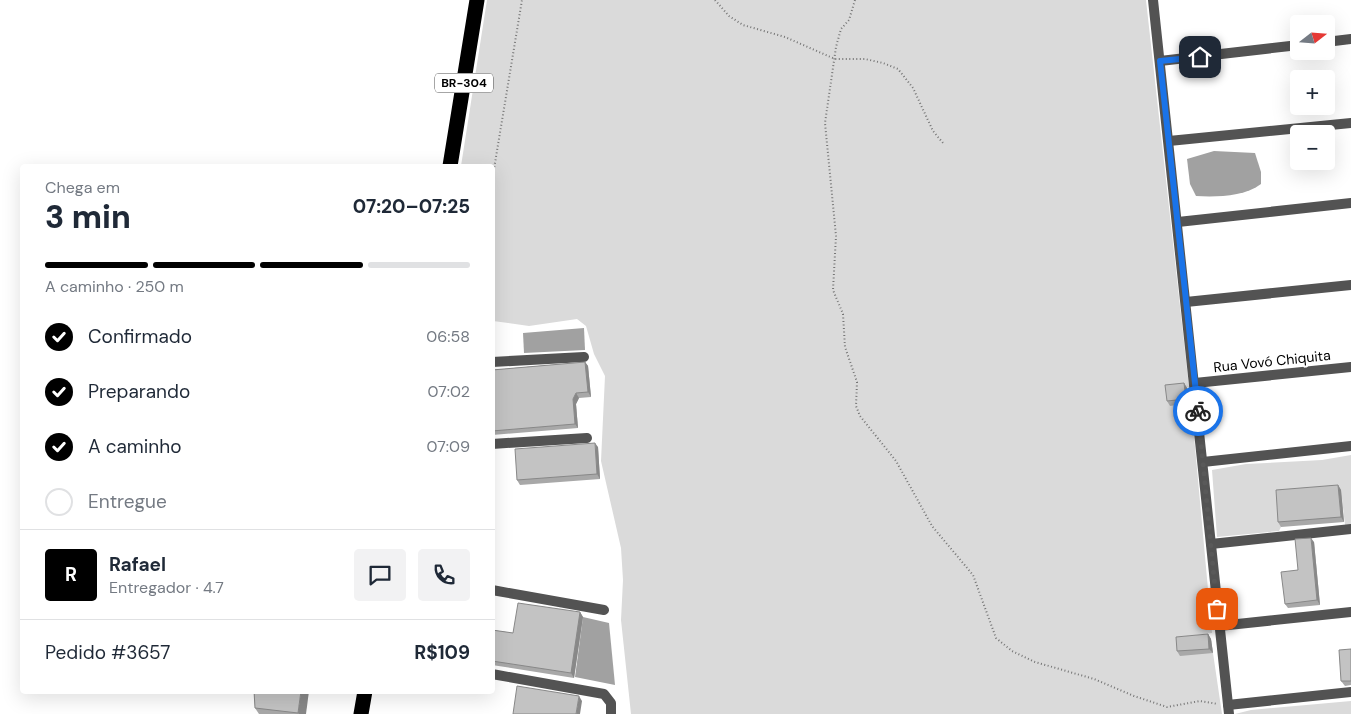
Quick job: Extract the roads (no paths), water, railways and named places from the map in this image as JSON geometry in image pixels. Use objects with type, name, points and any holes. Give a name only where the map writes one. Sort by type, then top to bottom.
[{"type":"highway","name":"BR-304","points":[[450,164],[477,0]]},
{"type":"highway","points":[[361,714],[364,694]]},
{"type":"street","points":[[1153,0],[1178,222],[1228,710],[1351,692]]},
{"type":"street","points":[[1335,41],[1351,40]]},
{"type":"street","points":[[1160,61],[1290,47]]},
{"type":"street","points":[[1169,141],[1351,123]]},
{"type":"street","points":[[1178,222],[1351,203]]},
{"type":"street","points":[[1186,302],[1351,286]]},
{"type":"street","points":[[495,362],[584,357]]},
{"type":"street","name":"Rua Vovó Chiquita","points":[[1195,383],[1351,367]]},
{"type":"street","points":[[495,444],[587,438]]},
{"type":"street","points":[[1203,462],[1351,446]]},
{"type":"street","points":[[1211,544],[1351,529]]},
{"type":"street","points":[[495,591],[604,610]]},
{"type":"street","points":[[1219,626],[1351,612]]},
{"type":"street","points":[[495,675],[604,694],[610,703],[611,714]]}]
